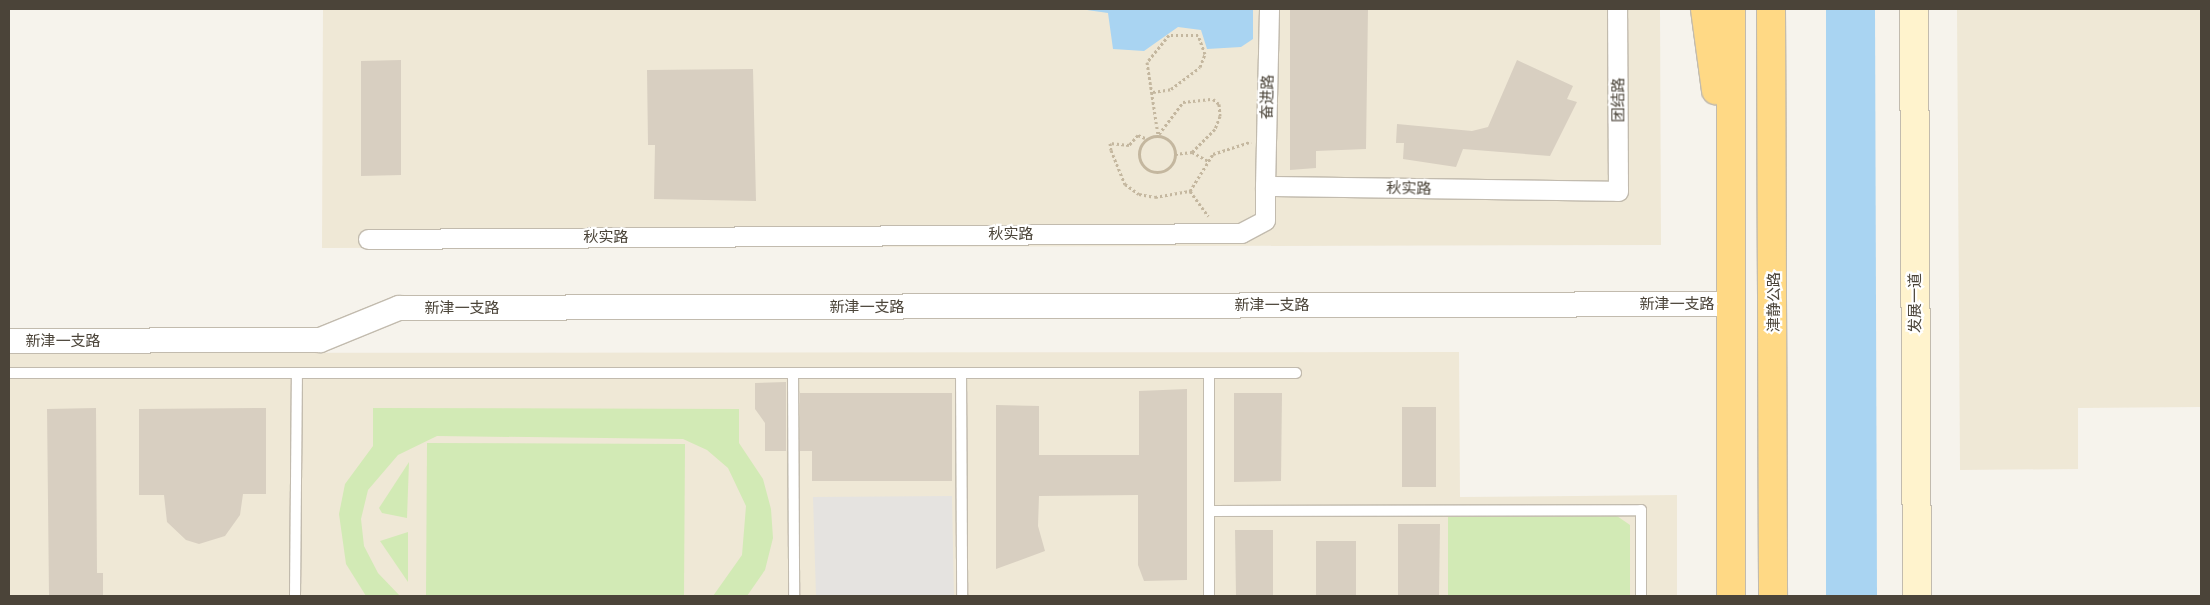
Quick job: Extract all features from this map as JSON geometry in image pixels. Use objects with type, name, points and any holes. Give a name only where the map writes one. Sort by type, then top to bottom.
[{"type":"highway","points":[[1706,9],[1729,198]]},
{"type":"highway","points":[[1730,9],[1731,596]]},
{"type":"highway","name":"津静公路","points":[[1771,9],[1774,198],[1773,596]]},
{"type":"highway","points":[[1774,198],[1790,9]]},
{"type":"main road","name":"发展一道","points":[[1914,9],[1917,596]]},
{"type":"street","name":"奋进路","points":[[1265,186],[1268,9]]},
{"type":"street","name":"团结路","points":[[1617,9],[1618,191]]},
{"type":"street","name":"秋实路","points":[[368,239],[1241,232],[1265,220],[1265,186],[1618,191]]},
{"type":"street","name":"新津一支路","points":[[9,342],[320,340],[400,308],[1730,304]]},
{"type":"lane","points":[[9,373],[1296,373]]},
{"type":"lane","points":[[295,596],[297,373]]},
{"type":"lane","points":[[793,373],[794,596]]},
{"type":"lane","points":[[961,373],[962,596]]},
{"type":"lane","points":[[1209,373],[1209,596]]},
{"type":"lane","points":[[1209,511],[1641,510],[1641,596]]},
{"type":"path","points":[[1153,92],[1171,89],[1200,67],[1205,54],[1198,35],[1179,32],[1154,50],[1147,62],[1158,135]]},
{"type":"path","points":[[1192,152],[1215,129],[1220,116],[1219,104],[1213,99],[1183,102],[1158,135],[1146,138],[1138,135],[1129,145],[1110,143],[1124,184],[1155,197],[1190,191],[1213,154],[1235,145]]},
{"type":"path","points":[[1146,138],[1140,155],[1147,169],[1168,170],[1175,154],[1172,144],[1158,135]]},
{"type":"path","points":[[1175,154],[1192,152],[1208,161]]},
{"type":"path","points":[[1190,191],[1212,221]]},
{"type":"shaded area","points":[[323,9],[1660,9],[1661,245],[322,248]]},
{"type":"shaded area","points":[[1957,9],[2201,9],[2201,407],[2078,408],[2078,469],[1960,470]]},
{"type":"shaded area","points":[[1459,352],[1460,497],[1677,495],[1677,596],[9,596],[9,353]]},
{"type":"shaded area","points":[[952,496],[954,596],[816,596],[813,497]]},
{"type":"green space","points":[[373,408],[739,409],[739,443],[763,479],[771,509],[773,538],[765,570],[747,596],[713,596],[742,555],[746,506],[728,468],[707,450],[683,439],[437,436],[398,455],[368,490],[361,519],[364,546],[378,573],[400,596],[366,596],[346,564],[339,514],[345,484],[373,446]]},
{"type":"green space","points":[[427,443],[685,444],[684,596],[426,596]]},
{"type":"green space","points":[[409,462],[407,518],[382,513],[379,508]]},
{"type":"green space","points":[[1617,516],[1630,525],[1630,596],[1448,596],[1448,517]]},
{"type":"green space","points":[[408,532],[408,582],[380,541]]},
{"type":"water","points":[[1080,9],[1253,9],[1253,39],[1241,47],[1207,49],[1201,30],[1178,27],[1144,51],[1113,49],[1108,13]]},
{"type":"water","points":[[1826,9],[1875,9],[1877,596],[1826,596]]},
{"type":"building","points":[[1290,9],[1368,9],[1366,149],[1316,151],[1316,168],[1290,170]]},
{"type":"building","points":[[401,60],[401,175],[361,176],[361,61]]},
{"type":"building","points":[[1517,60],[1573,86],[1567,99],[1577,102],[1550,156],[1463,149],[1456,167],[1403,159],[1404,143],[1396,143],[1397,124],[1472,131],[1488,127]]},
{"type":"building","points":[[753,69],[756,201],[654,199],[655,145],[648,145],[647,70]]},
{"type":"building","points":[[786,382],[786,451],[765,451],[765,423],[755,409],[755,383]]},
{"type":"building","points":[[1187,389],[1187,580],[1144,581],[1138,565],[1138,495],[1039,496],[1038,526],[1045,551],[996,569],[996,405],[1039,406],[1039,455],[1139,455],[1139,391]]},
{"type":"building","points":[[800,393],[952,393],[952,481],[812,481],[812,451],[800,451]]},
{"type":"building","points":[[1234,393],[1282,393],[1281,481],[1234,482]]},
{"type":"building","points":[[1402,407],[1436,407],[1436,487],[1402,487]]},
{"type":"building","points":[[96,408],[97,573],[103,573],[103,596],[49,596],[47,409]]},
{"type":"building","points":[[266,408],[266,494],[243,494],[240,515],[225,536],[199,544],[186,540],[167,522],[164,495],[139,495],[139,409]]},
{"type":"building","points":[[1398,524],[1440,524],[1439,596],[1398,596]]},
{"type":"building","points":[[1235,530],[1273,530],[1273,596],[1236,596]]},
{"type":"building","points":[[1316,541],[1356,541],[1356,596],[1316,596]]}]
